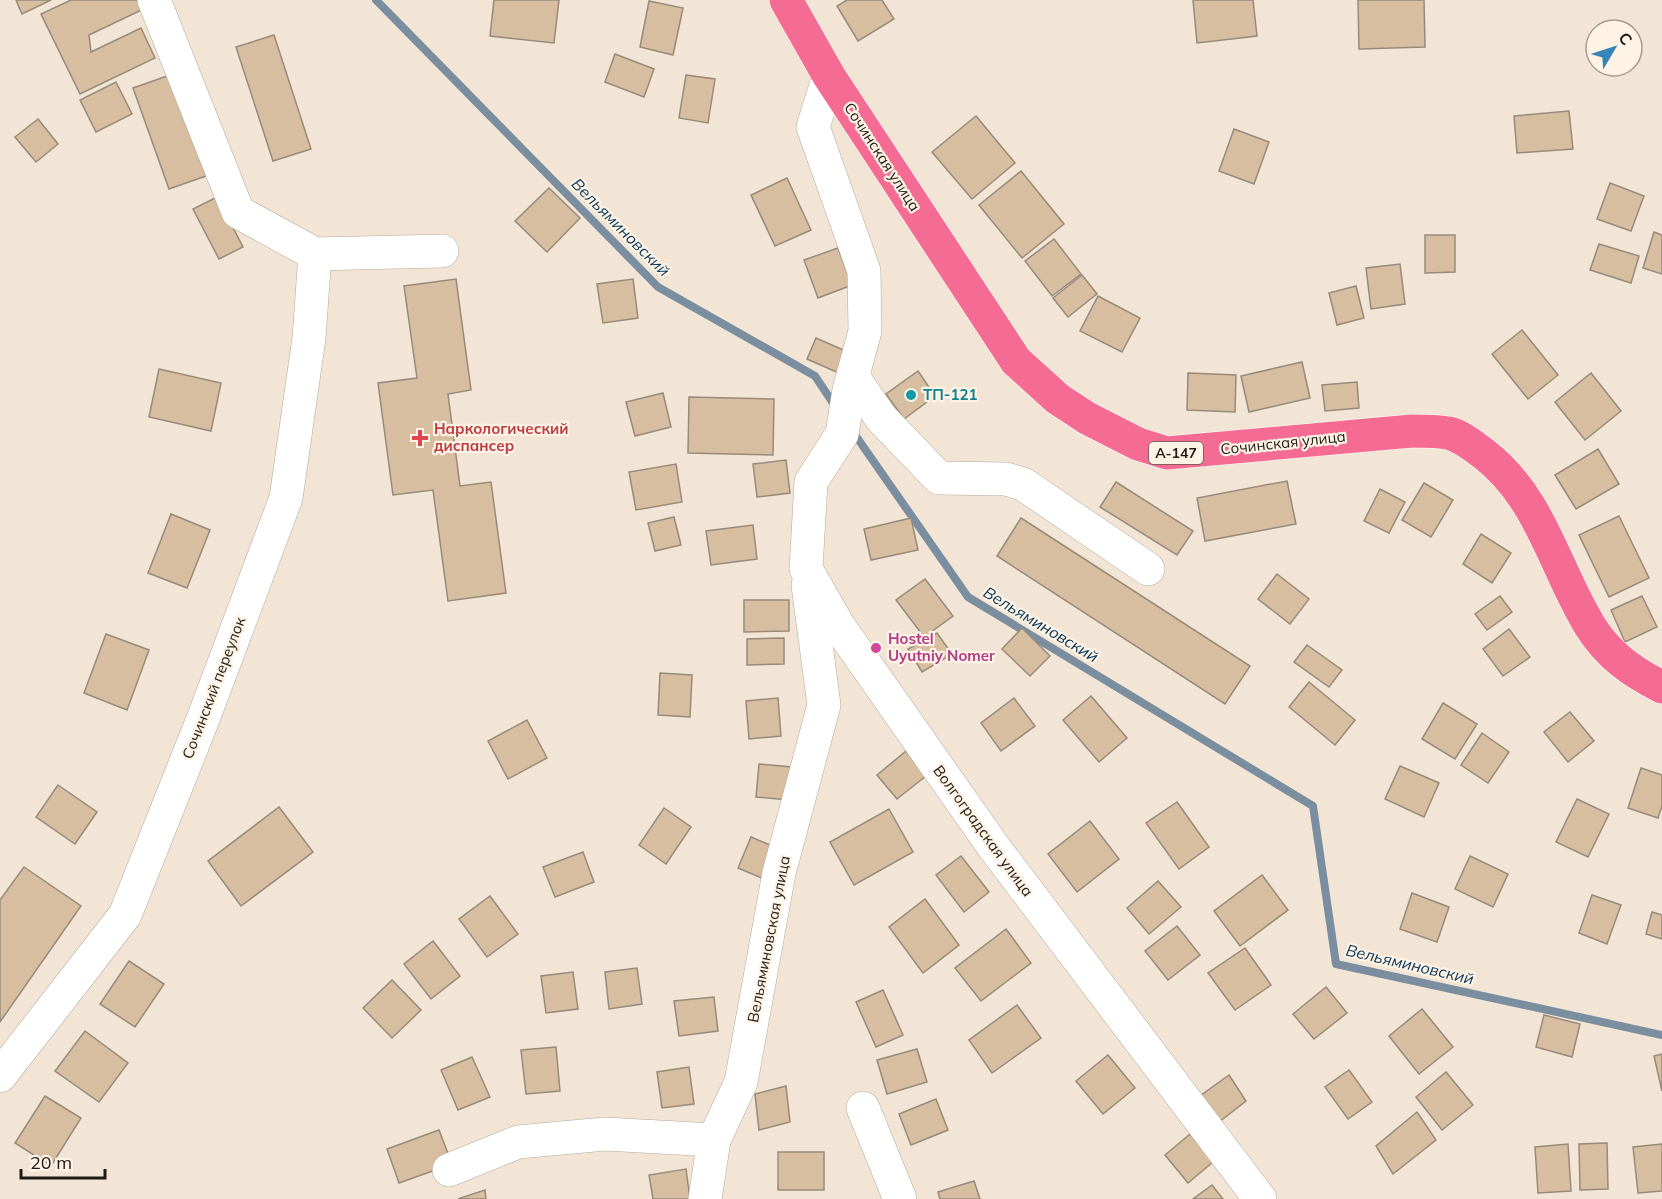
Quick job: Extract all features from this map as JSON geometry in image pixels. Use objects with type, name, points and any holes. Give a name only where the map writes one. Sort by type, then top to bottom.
[{"type":"highway","name":"Сочинская улица","points":[[786,0],[829,76],[1016,361],[1058,399],[1087,418],[1138,444],[1167,453],[1412,430],[1450,433],[1470,443],[1516,483],[1541,522],[1591,626],[1604,644],[1633,673],[1662,687]]},
{"type":"street","points":[[154,0],[238,212],[315,254],[442,251]]},
{"type":"street","points":[[806,569],[811,482],[842,434],[851,384],[865,331],[864,271],[813,127],[829,76]]},
{"type":"street","name":"Сочинский переулок","points":[[0,1076],[125,915],[203,719],[286,498],[309,338],[315,254]]},
{"type":"street","points":[[851,384],[939,478],[1006,478],[1023,484],[1148,569]]},
{"type":"street","name":"Вельяминовская улица","points":[[705,1199],[714,1140],[741,1082],[779,873],[824,705],[806,569]]},
{"type":"street","name":"Волгоградская улица","points":[[806,569],[838,625],[993,846],[1260,1199]]},
{"type":"street","points":[[862,1108],[900,1199]]},
{"type":"street","points":[[449,1170],[518,1142],[605,1134],[714,1140]]},
{"type":"building","points":[[16,0],[51,0],[22,14]]},
{"type":"building","points":[[71,0],[147,0],[150,6],[89,35],[91,52],[141,28],[155,58],[80,94],[41,14]]},
{"type":"building","points":[[494,0],[559,0],[554,43],[490,36]]},
{"type":"building","points":[[847,0],[882,0],[894,19],[858,41],[837,6]]},
{"type":"building","points":[[1193,0],[1253,0],[1257,36],[1197,43]]},
{"type":"building","points":[[1358,0],[1424,0],[1425,47],[1359,49]]},
{"type":"building","points":[[649,1],[683,8],[673,55],[640,47]]},
{"type":"building","points":[[274,35],[311,149],[273,161],[236,47]]},
{"type":"building","points":[[615,54],[654,69],[644,97],[605,82]]},
{"type":"building","points":[[170,75],[206,176],[169,189],[133,88]]},
{"type":"building","points":[[686,75],[715,79],[708,123],[679,118]]},
{"type":"building","points":[[116,82],[132,114],[96,132],[80,100]]},
{"type":"building","points":[[1569,111],[1573,149],[1517,153],[1514,116]]},
{"type":"building","points":[[976,116],[1015,163],[972,199],[932,152]]},
{"type":"building","points":[[38,119],[58,144],[36,162],[15,137]]},
{"type":"building","points":[[1234,129],[1269,142],[1254,184],[1219,171]]},
{"type":"building","points":[[1021,171],[1064,224],[1022,258],[979,205]]},
{"type":"building","points":[[787,178],[811,230],[775,246],[751,195]]},
{"type":"building","points":[[1610,183],[1644,196],[1631,231],[1597,219]]},
{"type":"building","points":[[549,188],[580,218],[547,252],[515,221]]},
{"type":"building","points":[[217,197],[243,247],[219,259],[193,209]]},
{"type":"building","points":[[1654,232],[1662,235],[1662,274],[1643,268]]},
{"type":"building","points":[[1425,235],[1455,235],[1455,272],[1425,273]]},
{"type":"building","points":[[1054,239],[1081,274],[1052,296],[1025,261]]},
{"type":"building","points":[[1599,244],[1639,256],[1631,283],[1590,270]]},
{"type":"building","points":[[838,248],[852,285],[818,298],[804,260]]},
{"type":"building","points":[[1400,264],[1405,304],[1371,309],[1366,268]]},
{"type":"building","points":[[1082,275],[1097,294],[1068,317],[1053,298]]},
{"type":"building","name":"Наркологический диспансер","points":[[456,279],[471,390],[448,394],[460,486],[491,482],[506,593],[448,601],[433,490],[393,495],[378,383],[417,378],[404,286]]},
{"type":"building","points":[[633,279],[638,318],[603,323],[597,284]]},
{"type":"building","points":[[1356,286],[1364,318],[1337,325],[1329,293]]},
{"type":"building","points":[[1098,296],[1140,318],[1122,352],[1080,331]]},
{"type":"building","points":[[1522,330],[1558,375],[1528,399],[1492,354]]},
{"type":"building","points":[[816,338],[850,353],[841,374],[807,359]]},
{"type":"building","points":[[1302,362],[1310,398],[1249,412],[1241,376]]},
{"type":"building","points":[[159,369],[221,383],[211,431],[149,417]]},
{"type":"building","name":"ТП-121","points":[[918,371],[935,396],[904,419],[886,394]]},
{"type":"building","points":[[1188,373],[1236,375],[1235,412],[1187,410]]},
{"type":"building","points":[[1591,373],[1621,411],[1585,440],[1555,402]]},
{"type":"building","points":[[1357,382],[1359,408],[1325,411],[1322,385]]},
{"type":"building","points":[[663,393],[671,427],[635,436],[626,402]]},
{"type":"building","points":[[689,397],[774,399],[773,455],[688,453]]},
{"type":"building","points":[[1598,449],[1619,484],[1576,509],[1555,475]]},
{"type":"building","points":[[786,460],[790,493],[757,497],[753,464]]},
{"type":"building","points":[[676,464],[682,502],[636,510],[629,472]]},
{"type":"building","points":[[1287,481],[1296,524],[1205,541],[1197,498]]},
{"type":"building","points":[[1116,482],[1193,531],[1177,555],[1100,507]]},
{"type":"building","points":[[1424,483],[1453,500],[1431,537],[1402,520]]},
{"type":"building","points":[[1380,489],[1405,502],[1389,533],[1364,521]]},
{"type":"building","points":[[171,514],[210,530],[187,588],[148,573]]},
{"type":"building","points":[[1619,516],[1649,578],[1609,597],[1579,535]]},
{"type":"building","points":[[674,517],[681,545],[655,551],[648,523]]},
{"type":"building","points":[[911,518],[918,550],[871,560],[864,529]]},
{"type":"building","points":[[1021,518],[1250,666],[1225,704],[997,556]]},
{"type":"building","points":[[753,525],[757,559],[711,565],[706,531]]},
{"type":"building","points":[[1481,534],[1511,553],[1492,583],[1463,564]]},
{"type":"building","points":[[1277,574],[1309,599],[1290,624],[1258,599]]},
{"type":"building","points":[[925,579],[953,616],[924,637],[896,600]]},
{"type":"building","points":[[1500,596],[1512,612],[1487,630],[1475,614]]},
{"type":"building","points":[[1642,596],[1657,627],[1625,642],[1611,610]]},
{"type":"building","points":[[744,600],[789,600],[789,631],[744,632]]},
{"type":"building","points":[[1022,628],[1050,656],[1030,676],[1002,649]]},
{"type":"building","points":[[1509,629],[1530,657],[1503,676],[1483,649]]},
{"type":"building","points":[[937,633],[952,654],[922,672],[908,649]]},
{"type":"building","points":[[106,634],[149,650],[127,710],[84,693]]},
{"type":"building","points":[[784,638],[784,664],[747,665],[747,639]]},
{"type":"building","points":[[1307,645],[1342,670],[1329,687],[1294,662]]},
{"type":"building","points":[[660,673],[692,675],[690,717],[658,715]]},
{"type":"building","points":[[1309,682],[1355,720],[1335,745],[1289,707]]},
{"type":"building","points":[[1091,696],[1127,738],[1099,762],[1063,720]]},
{"type":"building","points":[[778,698],[781,736],[749,739],[746,701]]},
{"type":"building","points":[[1014,698],[1035,726],[1001,751],[981,723]]},
{"type":"building","points":[[1443,703],[1477,724],[1455,759],[1422,739]]},
{"type":"building","points":[[1570,712],[1594,741],[1568,762],[1544,732]]},
{"type":"building","points":[[527,720],[547,758],[508,779],[488,741]]},
{"type":"building","points":[[1482,733],[1509,752],[1488,783],[1461,765]]},
{"type":"building","points":[[906,751],[926,776],[897,799],[877,775]]},
{"type":"building","points":[[759,764],[792,767],[789,800],[756,797]]},
{"type":"building","points":[[1400,766],[1439,783],[1424,817],[1385,799]]},
{"type":"building","points":[[1641,768],[1662,775],[1662,806],[1658,818],[1628,808]]},
{"type":"building","points":[[58,785],[97,812],[75,844],[36,817]]},
{"type":"building","points":[[1577,799],[1609,814],[1588,857],[1556,842]]},
{"type":"building","points":[[1177,802],[1209,847],[1179,869],[1146,823]]},
{"type":"building","points":[[279,807],[313,852],[241,906],[208,861]]},
{"type":"building","points":[[664,808],[691,827],[666,864],[639,845]]},
{"type":"building","points":[[889,809],[913,852],[854,885],[830,842]]},
{"type":"building","points":[[1090,821],[1119,859],[1077,892],[1048,854]]},
{"type":"building","points":[[751,837],[777,848],[764,879],[738,868]]},
{"type":"building","points":[[583,852],[594,882],[555,897],[543,867]]},
{"type":"building","points":[[961,856],[989,892],[964,912],[936,875]]},
{"type":"building","points":[[1470,856],[1508,874],[1493,907],[1455,889]]},
{"type":"building","points":[[24,867],[81,906],[0,1022],[0,900]]},
{"type":"building","points":[[1262,875],[1288,910],[1240,946],[1214,911]]},
{"type":"building","points":[[1158,881],[1181,907],[1149,934],[1127,908]]},
{"type":"building","points":[[1412,893],[1449,907],[1437,942],[1400,929]]},
{"type":"building","points":[[1592,895],[1621,905],[1607,944],[1579,933]]},
{"type":"building","points":[[490,896],[518,934],[487,957],[459,919]]},
{"type":"building","points":[[925,899],[959,945],[923,973],[889,927]]},
{"type":"building","points":[[1652,912],[1662,915],[1662,939],[1646,934]]},
{"type":"building","points":[[1177,926],[1200,955],[1168,980],[1145,951]]},
{"type":"building","points":[[1006,929],[1031,963],[981,1001],[955,968]]},
{"type":"building","points":[[433,941],[460,976],[431,999],[404,964]]},
{"type":"building","points":[[1245,948],[1271,985],[1235,1010],[1208,973]]},
{"type":"building","points":[[129,961],[164,984],[135,1027],[100,1004]]},
{"type":"building","points":[[637,968],[642,1004],[609,1009],[605,972]]},
{"type":"building","points":[[573,972],[578,1009],[546,1013],[541,976]]},
{"type":"building","points":[[392,980],[421,1010],[392,1038],[363,1008]]},
{"type":"building","points":[[1326,987],[1347,1013],[1314,1039],[1293,1014]]},
{"type":"building","points":[[883,990],[903,1035],[876,1047],[856,1002]]},
{"type":"building","points":[[714,997],[718,1031],[679,1036],[674,1001]]},
{"type":"building","points":[[1017,1005],[1041,1038],[992,1073],[969,1040]]},
{"type":"building","points":[[1422,1009],[1453,1047],[1419,1074],[1389,1036]]},
{"type":"building","points":[[1544,1015],[1580,1024],[1572,1057],[1536,1047]]},
{"type":"building","points":[[85,1031],[128,1063],[99,1102],[55,1071]]},
{"type":"building","points":[[556,1047],[560,1091],[526,1094],[521,1050]]},
{"type":"building","points":[[917,1049],[927,1082],[887,1094],[877,1060]]},
{"type":"building","points":[[1662,1054],[1662,1091],[1654,1056]]},
{"type":"building","points":[[1108,1055],[1135,1088],[1103,1114],[1076,1081]]},
{"type":"building","points":[[472,1057],[490,1097],[458,1110],[441,1070]]},
{"type":"building","points":[[689,1067],[694,1104],[662,1108],[657,1072]]},
{"type":"building","points":[[1349,1070],[1372,1102],[1348,1119],[1325,1087]]},
{"type":"building","points":[[1446,1072],[1473,1105],[1442,1130],[1416,1097]]},
{"type":"building","points":[[1229,1075],[1246,1101],[1219,1122],[1200,1096]]},
{"type":"building","points":[[786,1086],[790,1122],[759,1130],[755,1094]]},
{"type":"building","points":[[45,1096],[81,1118],[51,1166],[15,1143]]},
{"type":"building","points":[[936,1099],[948,1130],[911,1145],[899,1114]]},
{"type":"building","points":[[1417,1112],[1436,1140],[1393,1174],[1376,1146]]},
{"type":"building","points":[[439,1130],[452,1164],[399,1183],[387,1149]]},
{"type":"building","points":[[1190,1134],[1213,1162],[1188,1183],[1165,1155]]},
{"type":"building","points":[[1607,1143],[1608,1189],[1580,1190],[1579,1144]]},
{"type":"building","points":[[1568,1144],[1571,1191],[1538,1193],[1535,1147]]},
{"type":"building","points":[[1662,1144],[1662,1191],[1638,1193],[1633,1147]]},
{"type":"building","points":[[778,1152],[824,1152],[824,1190],[778,1190]]},
{"type":"building","points":[[686,1169],[690,1199],[653,1199],[649,1175]]},
{"type":"building","points":[[974,1181],[980,1199],[940,1199],[938,1192]]},
{"type":"building","points":[[1212,1185],[1223,1199],[1193,1199]]},
{"type":"building","points":[[485,1190],[486,1199],[458,1199]]},
{"type":"waterway","name":"Вельяминовский","points":[[376,0],[658,287],[815,376],[837,409]]},
{"type":"waterway","name":"Вельяминовский","points":[[851,429],[968,597],[1313,806],[1336,964],[1662,1035]]},
{"type":"place","name":"ТП-121","points":[[911,395]]},
{"type":"place","name":"Наркологический диспансер","points":[[420,438]]},
{"type":"place","name":"Hostel Uyutniy Nomer","points":[[876,648]]}]
